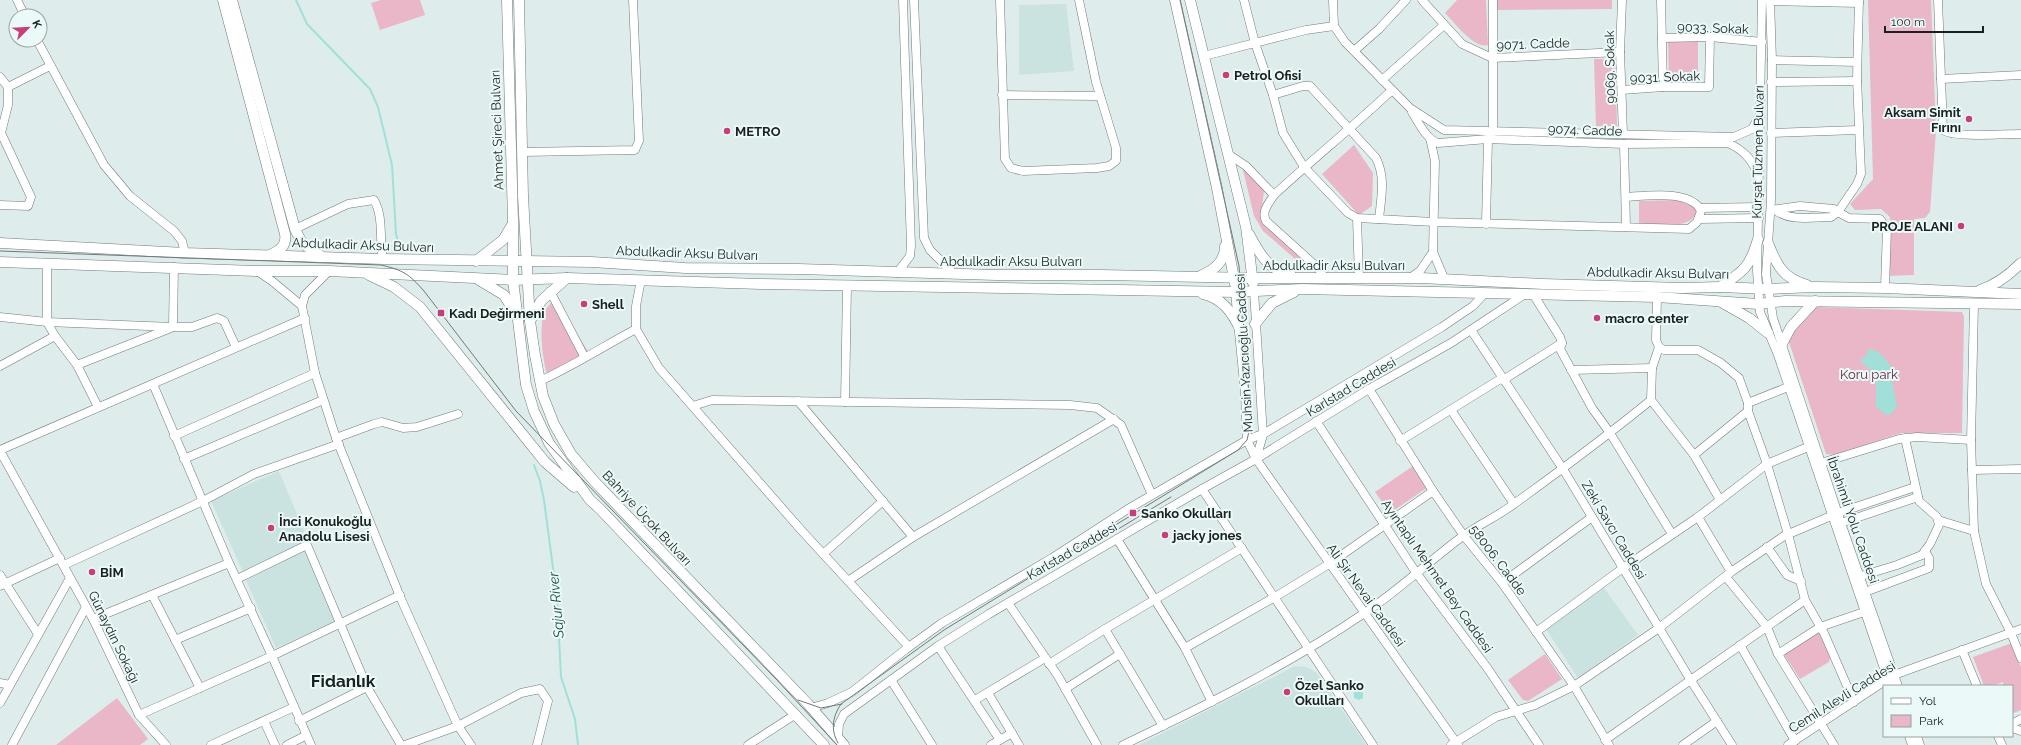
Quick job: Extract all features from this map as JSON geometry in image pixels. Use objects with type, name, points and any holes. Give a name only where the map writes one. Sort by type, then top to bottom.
[{"type":"main road","points":[[223,0],[286,241],[283,248],[269,256]]},
{"type":"main road","points":[[232,0],[297,233],[309,249],[321,256]]},
{"type":"main road","name":"Ahmet Şireci Bulvarı","points":[[507,0],[513,221],[512,260]]},
{"type":"main road","name":"Bahriye Üçok Bulvarı","points":[[519,0],[522,152],[530,321],[540,381],[547,409],[571,454],[616,506],[811,708],[841,742]]},
{"type":"main road","name":"Muhsin Yazıcıoğlu Caddesi","points":[[1190,0],[1246,228],[1254,291]]},
{"type":"main road","name":"Muhsin Yazıcıoğlu Caddesi","points":[[1175,2],[1217,188],[1235,278],[1235,292]]},
{"type":"main road","points":[[476,261],[504,240],[508,235],[513,221]]},
{"type":"main road","points":[[1196,277],[1211,271],[1224,259],[1224,226]]},
{"type":"main road","points":[[1246,228],[1262,258],[1271,266],[1282,273],[1305,278]]},
{"type":"main road","points":[[286,241],[294,241],[297,233]]},
{"type":"main road","points":[[1720,287],[1739,274],[1752,259],[1758,239]]},
{"type":"main road","name":"Abdulkadir Aksu Bulvarı","points":[[0,243],[184,253],[321,256],[383,260],[528,260],[592,262],[686,268],[1235,278],[1444,278],[1543,284],[1682,288],[1885,288],[2021,294]]},
{"type":"main road","points":[[1768,243],[1775,261],[1784,274],[1794,281],[1815,287]]},
{"type":"main road","name":"Bahriye Üçok Bulvarı","points":[[512,260],[512,280],[526,385],[534,411],[548,443],[590,500],[824,745]]},
{"type":"main road","name":"Abdulkadir Aksu Bulvarı","points":[[0,262],[257,271],[329,271],[512,280],[567,278],[847,286],[1235,292],[1302,289],[1657,297],[1758,304],[1770,304],[1785,301],[2021,304]]},
{"type":"main road","points":[[1972,292],[1990,287],[2010,274],[2021,263]]},
{"type":"main road","points":[[366,273],[394,287],[420,307],[546,462],[590,500]]},
{"type":"main road","points":[[474,277],[504,294],[516,315]]},
{"type":"main road","points":[[530,321],[541,301],[550,291],[567,278]]},
{"type":"main road","points":[[1255,324],[1272,303],[1302,289]]},
{"type":"main road","points":[[1194,291],[1208,295],[1224,305],[1233,313],[1240,329]]},
{"type":"main road","points":[[1719,301],[1749,318],[1768,333]]},
{"type":"main road","points":[[1782,344],[1791,327],[1815,301]]},
{"type":"street","points":[[522,152],[635,150],[639,141],[633,0]]},
{"type":"street","points":[[897,273],[910,256],[911,233],[903,0]]},
{"type":"street","points":[[914,0],[925,241],[930,250],[954,274]]},
{"type":"street","points":[[1000,0],[1005,159],[1011,168],[1023,171],[1097,168],[1109,166],[1116,161],[1116,148],[1100,96],[1079,0]]},
{"type":"street","points":[[1244,0],[1255,43],[1273,95],[1283,133],[1304,167],[1348,213],[1356,218],[1486,224],[1689,229],[1699,219],[1700,208]]},
{"type":"street","points":[[1333,0],[1334,26],[1345,42],[1410,108],[1440,129],[1446,137],[1435,161]]},
{"type":"street","points":[[1354,51],[1379,29],[1406,0]]},
{"type":"street","name":"9071. Cadde","points":[[1422,0],[1462,44],[1492,58],[1620,52]]},
{"type":"street","points":[[1486,224],[1490,135],[1493,0]]},
{"type":"street","name":"9069. Sokak","points":[[1622,0],[1620,52],[1623,134]]},
{"type":"street","points":[[1661,0],[1663,87]]},
{"type":"street","points":[[1768,0],[1859,2],[1857,81],[1861,174],[1857,184],[1838,212],[1831,217],[1793,217],[1782,215],[1773,210]]},
{"type":"street","name":"Kürşat Tüzmen Bulvarı","points":[[1768,0],[1762,42],[1758,239],[1762,289],[1770,304],[1782,344]]},
{"type":"street","name":"Kürşat Tüzmen Bulvarı","points":[[1768,0],[1772,60],[1770,82],[1773,210],[1762,289],[1758,304],[1808,447],[1835,515]]},
{"type":"street","points":[[1938,0],[1943,130],[1946,133],[1971,135],[2021,134]]},
{"type":"street","points":[[1382,80],[1444,25]]},
{"type":"street","points":[[1204,56],[1306,30],[1334,26]]},
{"type":"street","name":"9033. Sokak","points":[[1662,38],[1710,38],[1762,42]]},
{"type":"street","name":"9031. Sokak","points":[[1622,90],[1663,87],[1709,88],[1710,38]]},
{"type":"street","points":[[41,48],[111,176],[130,196],[174,231],[182,241],[184,253]]},
{"type":"street","points":[[1772,60],[1857,62]]},
{"type":"street","points":[[8,87],[50,66]]},
{"type":"street","points":[[1941,79],[2021,75]]},
{"type":"street","points":[[0,77],[8,87],[8,105],[0,133],[31,197],[28,206],[0,205]]},
{"type":"street","points":[[1770,82],[1857,81]]},
{"type":"street","points":[[1273,95],[1303,86],[1310,86],[1376,158],[1381,168],[1383,183],[1378,219]]},
{"type":"street","points":[[1325,278],[1317,266],[1266,221],[1264,211],[1274,195],[1304,167],[1350,129],[1392,90]]},
{"type":"street","points":[[1002,95],[1100,96]]},
{"type":"street","points":[[1410,108],[1430,138],[1435,161],[1433,252],[1444,278]]},
{"type":"street","name":"9074. Cadde","points":[[1430,138],[1433,141],[1443,143],[1490,135],[1623,134],[1734,137],[1752,129],[1761,113]]},
{"type":"street","points":[[1430,138],[1431,132],[1440,129]]},
{"type":"street","name":"9074. Cadde","points":[[1440,129],[1490,135],[1624,144],[1728,143],[1742,150],[1753,163],[1760,178]]},
{"type":"street","points":[[1771,133],[1858,130]]},
{"type":"street","points":[[1624,144],[1626,227]]},
{"type":"street","points":[[1228,154],[1246,166],[1274,195]]},
{"type":"street","points":[[1626,196],[1685,197],[1694,202],[1700,208],[1758,207]]},
{"type":"street","points":[[297,233],[348,204],[374,200],[379,214],[380,245],[383,260]]},
{"type":"street","points":[[1838,212],[1849,218],[1880,219],[1884,223],[1887,228],[1885,288]]},
{"type":"street","points":[[1356,218],[1359,278]]},
{"type":"street","points":[[1699,219],[1759,218]]},
{"type":"street","points":[[911,233],[917,234],[924,232]]},
{"type":"street","points":[[1410,278],[1420,270],[1433,252]]},
{"type":"street","points":[[47,263],[47,322],[55,336],[77,365],[98,407]]},
{"type":"street","points":[[173,328],[174,267]]},
{"type":"street","points":[[257,271],[272,281],[302,306]]},
{"type":"street","points":[[329,271],[305,295],[302,306],[315,373],[323,400],[400,595],[458,726],[471,745]]},
{"type":"street","points":[[641,280],[636,306],[636,329],[659,368],[823,554],[908,647]]},
{"type":"street","points":[[845,402],[847,286]]},
{"type":"street","points":[[550,291],[584,356]]},
{"type":"street","name":"Muhsin Yazıcıoğlu Caddesi","points":[[1254,291],[1263,435],[1256,459]]},
{"type":"street","name":"Muhsin Yazıcıoğlu Caddesi","points":[[1235,292],[1240,329],[1246,440],[1256,459]]},
{"type":"street","name":"Karlstad Caddesi","points":[[811,708],[828,703],[852,692],[908,647],[942,623],[1052,558],[1152,495],[1246,440],[1263,435],[1442,327],[1473,306],[1484,294]]},
{"type":"street","points":[[1529,294],[1560,337],[1562,343],[1560,349],[1592,408],[1610,433],[1672,534]]},
{"type":"street","name":"Karlstad Caddesi","points":[[841,742],[839,724],[844,714],[938,646],[1008,603],[1256,459],[1316,421],[1471,330],[1529,294]]},
{"type":"street","points":[[1657,297],[1656,340],[1659,347],[1664,350],[1698,350],[1721,363],[1739,378],[1788,534],[1805,600],[1820,627],[1854,702]]},
{"type":"street","points":[[1974,304],[1971,440],[1974,531],[1986,584],[2011,632],[2021,658]]},
{"type":"street","points":[[0,317],[47,322],[173,328],[192,327],[217,318],[224,321],[236,347]]},
{"type":"street","points":[[0,450],[305,318]]},
{"type":"street","points":[[77,365],[173,328]]},
{"type":"street","points":[[540,381],[568,368],[584,356],[636,329]]},
{"type":"street","name":"Zeki Savcı Caddesi","points":[[1471,330],[1563,469],[1690,679],[1732,745]]},
{"type":"street","points":[[1,364],[55,336]]},
{"type":"street","points":[[1400,441],[1562,343]]},
{"type":"street","name":"İbrahimli Yolu Caddesi","points":[[1782,344],[1821,463],[1835,515],[1841,523],[1861,576],[1891,680]]},
{"type":"street","points":[[1659,347],[1652,368],[1651,400],[1694,455],[1720,500]]},
{"type":"street","points":[[1571,370],[1652,368]]},
{"type":"street","points":[[174,436],[315,373]]},
{"type":"street","points":[[153,384],[184,459],[251,608],[310,745]]},
{"type":"street","points":[[1694,455],[1748,407],[1788,387]]},
{"type":"street","name":"58006. Cadde","points":[[1369,389],[1400,441],[1464,536],[1502,583],[1574,686],[1607,743]]},
{"type":"street","points":[[184,459],[323,400]]},
{"type":"street","points":[[693,406],[712,400],[1070,404],[1097,408],[1121,425],[1128,436],[1152,495]]},
{"type":"street","points":[[1123,745],[1212,702],[1310,649],[1365,614],[1464,536],[1514,504],[1563,469],[1651,400]]},
{"type":"street","points":[[798,401],[913,537]]},
{"type":"street","points":[[1451,410],[1514,504]]},
{"type":"street","points":[[3,585],[203,501],[254,474],[338,441],[374,424],[382,422],[403,428],[417,427],[458,414]]},
{"type":"street","points":[[848,581],[913,537],[1114,419]]},
{"type":"street","name":"Ayıntaplı Mehmet Bey Caddesi","points":[[1316,421],[1417,574],[1517,711],[1539,745]]},
{"type":"street","points":[[1905,438],[1919,502],[1938,520],[1974,531]]},
{"type":"street","points":[[1821,463],[1898,439],[1971,440]]},
{"type":"street","points":[[1536,632],[1623,568],[1698,517],[1767,464],[1808,447]]},
{"type":"street","name":"Günaydın Sokağı","points":[[0,450],[93,619],[138,715],[162,744]]},
{"type":"street","name":"Ali Şir Nevai Caddesi","points":[[1256,459],[1455,744]]},
{"type":"street","points":[[1972,470],[2021,469]]},
{"type":"street","points":[[1455,744],[1496,717],[1535,705],[1574,686],[1659,628],[1728,575],[1788,534],[1835,515],[1915,487]]},
{"type":"street","points":[[1202,489],[1373,745]]},
{"type":"street","points":[[1185,648],[1275,597],[1329,564],[1433,491]]},
{"type":"street","points":[[1841,523],[1918,497]]},
{"type":"street","points":[[823,554],[883,501]]},
{"type":"street","points":[[1835,515],[1864,612],[1891,680]]},
{"type":"street","points":[[1502,583],[1592,517]]},
{"type":"street","points":[[1698,517],[1728,575],[1767,627],[1778,654],[1822,723],[1834,745]]},
{"type":"street","points":[[1861,576],[1898,565],[1925,552],[1939,525],[1938,520]]},
{"type":"street","points":[[1118,539],[1185,648],[1212,702]]},
{"type":"street","points":[[237,579],[307,545],[367,687],[400,745]]},
{"type":"street","points":[[1767,547],[1787,575],[1801,581]]},
{"type":"street","points":[[975,700],[1105,629],[1242,548]]},
{"type":"street","points":[[1865,592],[1929,568],[1930,558],[1925,552]]},
{"type":"street","points":[[93,619],[230,563]]},
{"type":"street","points":[[0,575],[3,585],[38,634]]},
{"type":"street","points":[[0,703],[70,578]]},
{"type":"street","points":[[152,595],[200,688]]},
{"type":"street","points":[[138,715],[340,625],[400,595]]},
{"type":"street","points":[[1607,743],[1690,679],[1805,600]]},
{"type":"street","points":[[1008,603],[1065,689],[1097,745]]},
{"type":"street","points":[[12,745],[86,607]]},
{"type":"street","points":[[175,640],[251,608]]},
{"type":"street","points":[[1778,654],[1820,627],[1864,612]]},
{"type":"street","points":[[1105,629],[1163,726]]},
{"type":"street","name":"Cemil Alevli Caddesi","points":[[1792,743],[1854,702],[1891,680],[1962,650],[2021,629]]},
{"type":"street","points":[[938,646],[1000,740]]},
{"type":"street","points":[[1740,646],[1792,743]]},
{"type":"street","points":[[1962,650],[1978,685]]},
{"type":"street","points":[[1065,689],[1120,654]]},
{"type":"street","points":[[891,680],[932,745]]},
{"type":"street","points":[[0,683],[10,685]]},
{"type":"street","points":[[299,721],[367,687]]},
{"type":"street","points":[[405,745],[458,726],[521,693],[540,689],[548,701],[537,745]]},
{"type":"street","points":[[988,693],[1019,745]]},
{"type":"street","points":[[211,745],[294,708]]},
{"type":"street","points":[[748,745],[796,714]]},
{"type":"street","points":[[1683,745],[1717,720]]},
{"type":"street","points":[[264,721],[275,745]]},
{"type":"street","points":[[991,745],[1012,733]]},
{"type":"street","points":[[287,745],[305,736]]},
{"type":"shaded area","points":[[1066,4],[1074,71],[1019,75],[1019,5]]},
{"type":"shaded area","points":[[279,471],[308,541],[243,572],[211,501]]},
{"type":"shaded area","points":[[306,550],[336,621],[276,648],[246,580]]},
{"type":"shaded area","points":[[1604,588],[1638,635],[1578,678],[1546,629]]},
{"type":"shaded area","name":"Özel Sanko Okulları","points":[[1295,666],[1306,667],[1317,673],[1366,745],[1139,745]]},
{"type":"green space","points":[[381,0],[420,0],[425,15],[380,30],[371,3]]},
{"type":"green space","points":[[1457,0],[1486,0],[1488,45],[1477,43],[1471,39],[1445,13]]},
{"type":"green space","points":[[1497,0],[1612,0],[1612,9],[1496,10]]},
{"type":"green space","points":[[1868,0],[1931,0],[1936,131],[1930,212],[1925,218],[1914,219],[1914,275],[1889,276],[1890,217],[1881,209],[1855,210],[1850,204],[1873,179]]},
{"type":"green space","points":[[1668,40],[1698,40],[1698,80],[1669,81]]},
{"type":"green space","points":[[1594,59],[1615,59],[1617,126],[1596,126]]},
{"type":"green space","points":[[1354,145],[1373,173],[1372,206],[1359,215],[1322,174]]},
{"type":"green space","points":[[1242,166],[1264,191],[1261,214],[1315,267],[1302,265],[1263,231],[1254,216]]},
{"type":"green space","points":[[1679,200],[1689,202],[1697,211],[1688,221],[1672,225],[1639,224],[1639,201]]},
{"type":"green space","points":[[558,297],[557,302],[589,353],[548,377],[543,354],[543,317],[549,305]]},
{"type":"green space","name":"Koru park","points":[[1816,307],[1962,312],[1964,317],[1962,433],[1901,433],[1834,455],[1826,454],[1788,339],[1790,331]]},
{"type":"green space","points":[[1413,466],[1428,487],[1390,513],[1375,492]]},
{"type":"green space","points":[[1819,631],[1830,658],[1829,662],[1800,679],[1784,654]]},
{"type":"green space","points":[[2012,643],[2021,667],[2021,710],[2014,713],[2013,685],[2004,685],[2003,682],[1995,685],[1984,685],[1973,657]]},
{"type":"green space","points":[[1545,654],[1562,679],[1528,701],[1523,700],[1508,680]]},
{"type":"green space","points":[[117,698],[148,739],[140,745],[56,745]]},
{"type":"water","points":[[1869,349],[1879,353],[1884,357],[1890,366],[1894,368],[1892,383],[1897,406],[1891,414],[1886,415],[1876,407],[1876,380],[1873,372],[1861,362],[1861,359],[1866,356]]},
{"type":"water","points":[[1353,682],[1356,683],[1363,693],[1363,698],[1359,700],[1354,698],[1354,693],[1349,688]]},
{"type":"waterway","points":[[296,0],[307,24],[370,89],[378,107],[392,165],[396,234],[399,245]]},
{"type":"waterway","name":"Sajur River","points":[[534,465],[540,481],[544,500],[557,598],[561,677],[575,719],[578,745]]},
{"type":"tram line","points":[[838,743],[833,728],[834,718],[841,704],[944,630],[1238,450],[1247,440],[1251,423],[1239,266],[1180,0]]},
{"type":"tram line","points":[[0,251],[381,265],[400,271],[414,280],[424,291],[516,411],[776,679],[837,745]]},
{"type":"tram line","points":[[1082,551],[1171,497]]},
{"type":"tram line","points":[[798,700],[821,708],[842,704]]},
{"type":"place","name":"Petrol Ofisi","points":[[1226,75]]},
{"type":"place","name":"Aksam Simit Fırını","points":[[1969,119]]},
{"type":"place","name":"METRO","points":[[727,131]]},
{"type":"place","name":"PROJE ALANI","points":[[1961,226]]},
{"type":"place","name":"Shell","points":[[584,304]]},
{"type":"place","name":"Kadı Değirmeni","points":[[441,313]]},
{"type":"place","name":"macro center","points":[[1597,318]]},
{"type":"place","name":"Sanko Okulları","points":[[1133,513]]},
{"type":"place","name":"İnci Konukoğlu Anadolu Lisesi","points":[[271,528]]},
{"type":"place","name":"jacky jones","points":[[1165,535]]},
{"type":"place","name":"BİM","points":[[92,572]]},
{"type":"place","name":"Özel Sanko Okulları","points":[[1287,692]]},
{"type":"district","name":"Fidanlık","points":[[343,681]]}]
